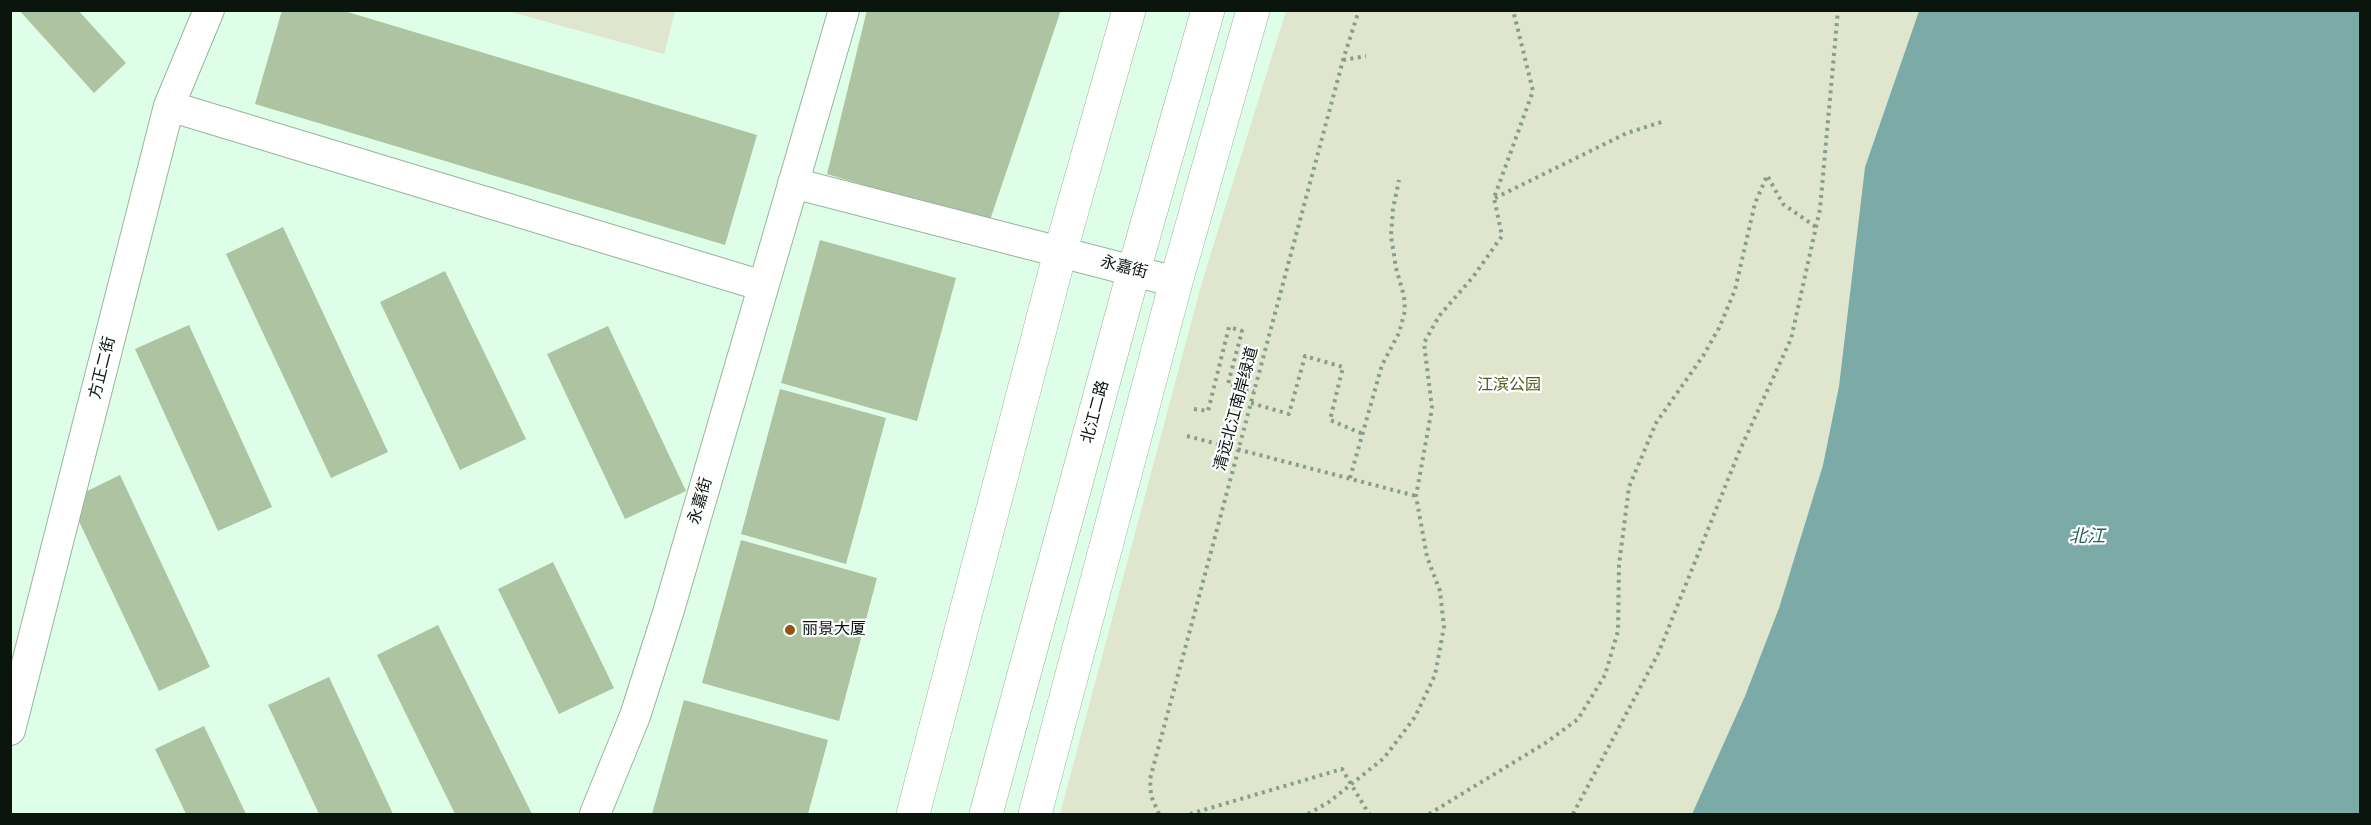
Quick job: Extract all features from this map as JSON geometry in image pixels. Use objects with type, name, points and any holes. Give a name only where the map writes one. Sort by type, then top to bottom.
[{"type":"main road","points":[[913,814],[1060,253],[1129,10]]},
{"type":"main road","name":"北江二路","points":[[986,814],[1134,270],[1208,10]]},
{"type":"main road","points":[[1035,814],[1176,282],[1253,10]]},
{"type":"street","name":"方正二街","points":[[10,730],[169,106],[210,10]]},
{"type":"street","name":"永嘉街","points":[[595,814],[635,717],[668,613],[844,10]]},
{"type":"street","points":[[169,106],[763,286]]},
{"type":"street","name":"永嘉街","points":[[793,183],[1176,282]]},
{"type":"path","name":"清远北江南岸绿道","points":[[1159,814],[1151,796],[1150,778],[1343,60],[1359,10]]},
{"type":"path","points":[[1308,814],[1329,802],[1384,758],[1415,717],[1435,675],[1444,627],[1440,591],[1427,557],[1416,496],[1432,408],[1424,343],[1439,316],[1473,277],[1502,236],[1494,198],[1533,91],[1513,10]]},
{"type":"path","points":[[1573,814],[1658,654],[1739,453],[1791,339],[1820,209],[1838,10]]},
{"type":"path","points":[[1343,60],[1366,56]]},
{"type":"path","points":[[1494,198],[1627,133],[1665,121]]},
{"type":"path","points":[[1429,814],[1547,742],[1578,719],[1605,675],[1618,631],[1619,565],[1629,487],[1656,423],[1703,356],[1719,327],[1735,290],[1755,203],[1767,176],[1783,204],[1816,227]]},
{"type":"path","points":[[1350,478],[1382,365],[1398,333],[1405,311],[1391,236],[1393,209],[1399,180]]},
{"type":"path","points":[[1194,409],[1208,411],[1228,327],[1242,331],[1228,384],[1254,392]]},
{"type":"path","points":[[1251,403],[1289,414],[1305,356],[1343,367],[1330,420],[1363,434]]},
{"type":"path","points":[[1187,436],[1416,496]]},
{"type":"path","points":[[1190,814],[1342,769],[1369,814]]},
{"type":"green space","points":[[511,10],[675,11],[664,54],[511,12]]},
{"type":"green space","name":"江滨公园","points":[[1286,11],[1919,11],[1865,167],[1839,386],[1823,465],[1779,608],[1745,696],[1692,814],[1060,814],[1202,282]]},
{"type":"water","name":"北江","points":[[1919,11],[2360,11],[2360,814],[1692,814],[1745,696],[1779,608],[1823,465],[1839,386],[1865,167]]},
{"type":"building","points":[[19,10],[78,10],[126,63],[94,93]]},
{"type":"building","points":[[282,10],[341,10],[757,135],[725,245],[255,104]]},
{"type":"building","points":[[867,10],[1061,10],[989,223],[827,174]]},
{"type":"building","points":[[283,227],[388,452],[331,478],[226,254]]},
{"type":"building","points":[[820,240],[956,278],[917,421],[781,383]]},
{"type":"building","points":[[445,271],[526,439],[460,470],[380,302]]},
{"type":"building","points":[[189,325],[272,507],[218,531],[135,349]]},
{"type":"building","points":[[608,326],[686,491],[625,519],[547,354]]},
{"type":"building","points":[[780,389],[886,418],[846,564],[741,534]]},
{"type":"building","points":[[120,475],[210,667],[159,691],[69,500]]},
{"type":"building","name":"丽景大厦","points":[[741,540],[877,578],[839,721],[702,683]]},
{"type":"building","points":[[553,562],[614,688],[559,714],[498,589]]},
{"type":"building","points":[[438,625],[532,814],[455,814],[377,655]]},
{"type":"building","points":[[329,677],[393,814],[319,814],[268,705]]},
{"type":"building","points":[[684,700],[828,740],[808,814],[652,814]]},
{"type":"building","points":[[204,726],[246,814],[186,814],[155,749]]},
{"type":"place","name":"丽景大厦","points":[[790,630]]}]
